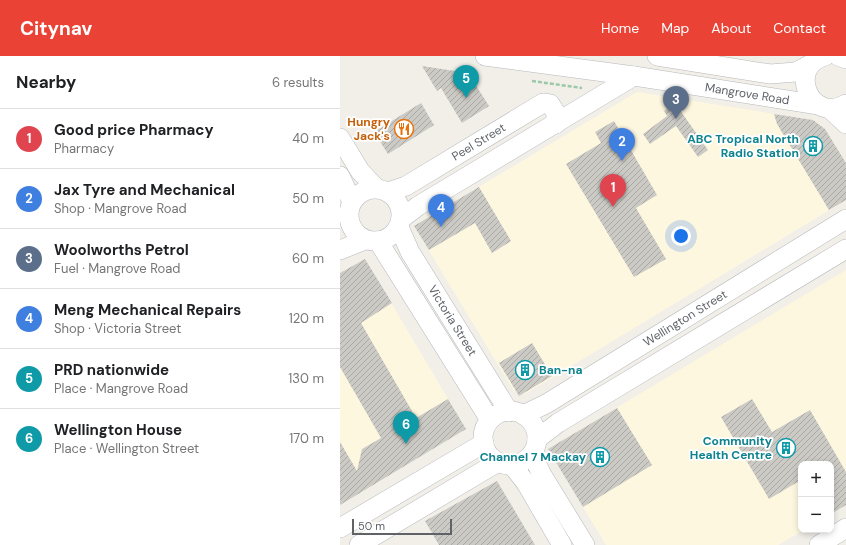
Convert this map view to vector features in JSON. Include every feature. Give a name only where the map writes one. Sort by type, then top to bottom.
[{"type":"street","name":"Mangrove Road","points":[[485,56],[634,76],[832,106]]},
{"type":"street","name":"Mangrove Road","points":[[657,56],[770,74],[796,72],[818,60]]},
{"type":"street","points":[[838,56],[846,59]]},
{"type":"street","points":[[818,60],[805,78],[805,87],[813,101],[832,106],[846,124]]},
{"type":"street","name":"Peel Street","points":[[400,223],[418,206],[634,76]]},
{"type":"street","name":"Peel Street","points":[[382,190],[406,186],[543,103],[550,104],[556,113],[556,124]]},
{"type":"street","points":[[340,138],[360,171],[382,190],[394,196],[399,203],[400,223],[390,237],[340,250]]},
{"type":"street","points":[[340,176],[347,213],[353,230],[372,241]]},
{"type":"street","points":[[347,213],[362,192],[382,190]]},
{"type":"street","name":"Wellington Street","points":[[516,413],[546,404],[846,219]]},
{"type":"street","name":"Victoria Street","points":[[400,223],[410,252],[516,413]]},
{"type":"street","name":"Victoria Street","points":[[372,241],[490,420]]},
{"type":"street","name":"Wellington Street","points":[[534,447],[565,419],[846,248]]},
{"type":"street","points":[[562,545],[526,483],[505,464],[491,457],[484,443],[486,427],[490,420],[495,416],[516,413],[533,425],[534,447],[542,475],[586,545]]},
{"type":"street","points":[[340,528],[484,443]]},
{"type":"street","points":[[359,545],[505,464],[526,460],[534,447]]},
{"type":"street","points":[[818,545],[846,528]]},
{"type":"path","points":[[532,81],[585,89],[593,92],[598,97]]},
{"type":"shaded area","points":[[637,92],[813,120],[825,129],[846,163],[846,200],[525,394],[514,391],[414,226]]},
{"type":"shaded area","points":[[365,259],[466,429],[340,505],[340,273]]},
{"type":"shaded area","points":[[846,270],[846,505],[834,512],[834,461],[798,461],[799,533],[778,545],[606,545],[548,449]]},
{"type":"building","points":[[422,66],[468,73],[489,106],[462,123],[441,88],[437,91]]},
{"type":"building","name":"Hungry Jack's","points":[[421,103],[434,125],[388,154],[374,132]]},
{"type":"building","points":[[675,103],[708,150],[698,157],[676,126],[650,144],[643,134],[667,116],[664,111]]},
{"type":"building","name":"ABC Tropical North Radio Station","points":[[774,114],[813,120],[825,129],[846,163],[846,200],[829,210],[777,124]]},
{"type":"building","points":[[614,121],[657,195],[636,208],[666,259],[634,277],[566,164],[601,143],[595,132]]},
{"type":"building","points":[[479,187],[511,241],[492,253],[475,223],[429,250],[414,226]]},
{"type":"building","points":[[365,259],[392,303],[361,323],[416,418],[448,399],[466,429],[340,505],[340,442],[357,471],[362,449],[381,438],[340,367],[340,273]]},
{"type":"building","name":"Ban-na","points":[[532,343],[552,376],[519,396],[499,363]]},
{"type":"building","name":"Community Health Centre","points":[[752,399],[772,432],[810,410],[846,472],[846,505],[834,512],[834,461],[798,461],[798,482],[769,499],[721,417]]},
{"type":"building","name":"Channel 7 Mackay","points":[[617,408],[652,465],[583,507],[548,449]]},
{"type":"building","points":[[497,481],[535,545],[439,545],[425,521]]},
{"type":"place","name":"PRD nationwide","points":[[466,98]]},
{"type":"place","name":"Woolworths Petrol","points":[[676,119]]},
{"type":"place","name":"Hungry Jack's","points":[[404,129]]},
{"type":"place","name":"ABC Tropical North Radio Station","points":[[813,146]]},
{"type":"place","name":"Jax Tyre and Mechanical","points":[[622,161]]},
{"type":"place","name":"Good price Pharmacy","points":[[613,207]]},
{"type":"place","name":"Meng Mechanical Repairs","points":[[441,227]]},
{"type":"place","name":"Ban-na","points":[[525,370]]},
{"type":"place","name":"Wellington House","points":[[406,444]]},
{"type":"place","name":"Community Health Centre","points":[[786,448]]},
{"type":"place","name":"Channel 7 Mackay","points":[[600,457]]}]
